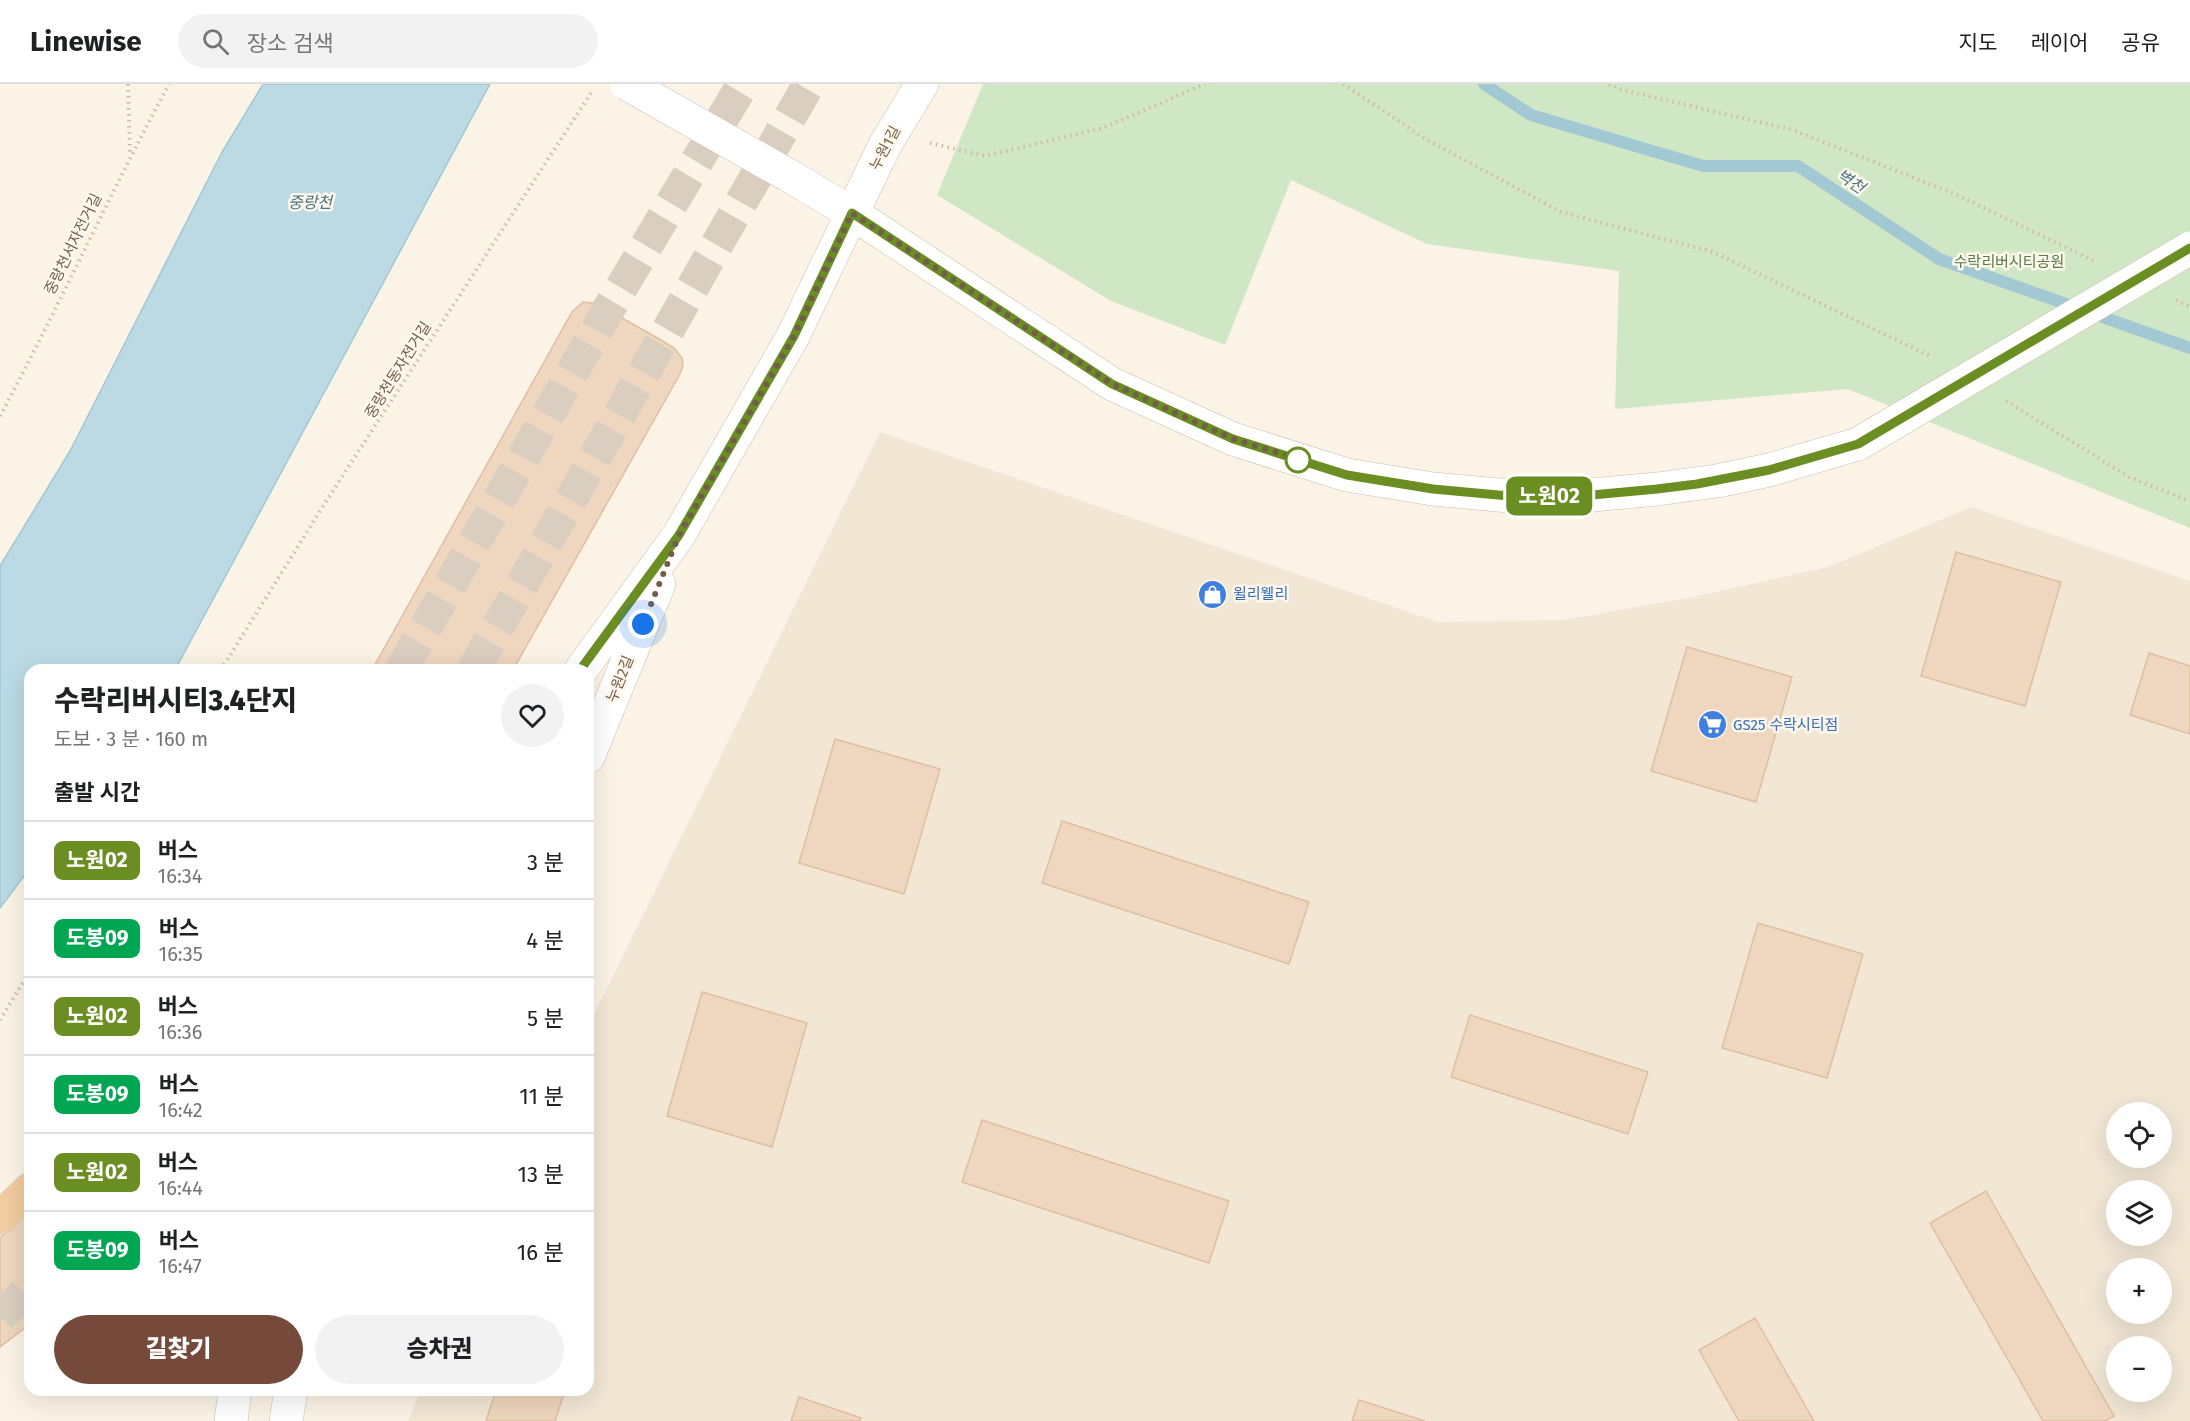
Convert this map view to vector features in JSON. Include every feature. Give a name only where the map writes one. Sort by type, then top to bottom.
[{"type":"highway","points":[[0,1218],[24,1195]]},
{"type":"street","points":[[627,84],[852,213],[1112,384],[1233,439],[1347,475],[1455,491],[1509,496],[1581,496],[1657,489],[1717,481],[1769,470],[1858,444],[2190,248]]},
{"type":"street","name":"누원1길","points":[[852,213],[885,146],[922,84]]},
{"type":"street","name":"누원2길","points":[[584,664],[679,535],[794,336],[852,213]]},
{"type":"street","name":"누원2길","points":[[594,742],[679,535]]},
{"type":"street","points":[[231,1421],[234,1396]]},
{"type":"path","points":[[128,84],[130,156]]},
{"type":"path","name":"중랑천서자전거길","points":[[0,416],[130,156],[169,84]]},
{"type":"path","name":"중랑천동자전거길","points":[[225,664],[325,503],[597,84]]},
{"type":"path","points":[[926,142],[985,156],[1103,128],[1205,84]]},
{"type":"path","points":[[1343,84],[1424,138],[1561,212],[1713,252],[1941,361]]},
{"type":"path","points":[[1609,84],[1623,90],[1793,130],[1955,194],[2105,266]]},
{"type":"path","points":[[2169,296],[2190,307]]},
{"type":"path","points":[[2001,398],[2130,477],[2190,501]]},
{"type":"path","points":[[0,1020],[24,981]]},
{"type":"shaded area","points":[[880,432],[1438,622],[1563,620],[1688,598],[1828,567],[1971,507],[2190,581],[2190,1421],[408,1421],[418,1396],[594,1396],[594,1015]]},
{"type":"green space","name":"수락리버시티공원","points":[[983,84],[2190,84],[2190,528],[1848,389],[1615,409],[1619,271],[1427,244],[1291,180],[1225,345],[1111,301],[937,195]]},
{"type":"water","name":"중랑천","points":[[263,84],[490,84],[178,664],[24,664],[24,876],[0,908],[0,566],[70,451],[222,152]]},
{"type":"building","points":[[583,302],[608,310],[674,348],[682,358],[683,366],[680,374],[516,664],[375,664],[572,312]]},
{"type":"building","points":[[1956,552],[2061,582],[2025,706],[1921,676]]},
{"type":"building","points":[[1687,647],[1792,677],[1756,802],[1651,771]]},
{"type":"building","points":[[2149,653],[2190,666],[2190,734],[2130,715]]},
{"type":"building","points":[[835,739],[940,769],[904,894],[799,863]]},
{"type":"building","points":[[1062,821],[1309,902],[1289,964],[1042,883]]},
{"type":"building","points":[[1758,923],[1863,954],[1827,1078],[1722,1048]]},
{"type":"building","points":[[702,992],[807,1023],[772,1147],[667,1116]]},
{"type":"building","points":[[1470,1015],[1648,1072],[1628,1134],[1451,1077]]},
{"type":"building","points":[[982,1120],[1229,1201],[1209,1263],[962,1182]]},
{"type":"building","points":[[1986,1191],[2114,1416],[2105,1421],[2043,1421],[1930,1223]]},
{"type":"building","points":[[24,1217],[24,1329],[0,1347],[0,1238]]},
{"type":"building","points":[[1755,1318],[1814,1421],[1739,1421],[1699,1350]]},
{"type":"building","points":[[494,1396],[563,1396],[555,1421],[486,1421]]},
{"type":"building","points":[[799,1397],[861,1418],[860,1421],[791,1421]]},
{"type":"building","points":[[1359,1400],[1425,1421],[1352,1421]]},
{"type":"waterway","name":"벽천","points":[[1484,84],[1531,115],[1703,166],[1798,166],[1939,259],[2190,348]]},
{"type":"tunnel","points":[[404,664],[608,310],[743,84]]},
{"type":"tunnel","points":[[476,664],[809,84]]},
{"type":"tunnel","points":[[0,1316],[24,1294]]},
{"type":"bus line","name":"노원02","points":[[584,664],[679,535],[794,336],[852,213],[1112,384],[1233,439],[1347,475],[1433,489],[1509,496],[1581,496],[1697,484],[1769,470],[1858,444],[2190,248]]},
{"type":"place","name":"윌리웰리","points":[[1212,594]]},
{"type":"place","name":"GS25 수락시티점","points":[[1712,725]]},
{"type":"route","points":[[643,624],[679,535],[794,336],[852,213],[1112,384],[1233,439],[1301,460],[1298,460]]}]
